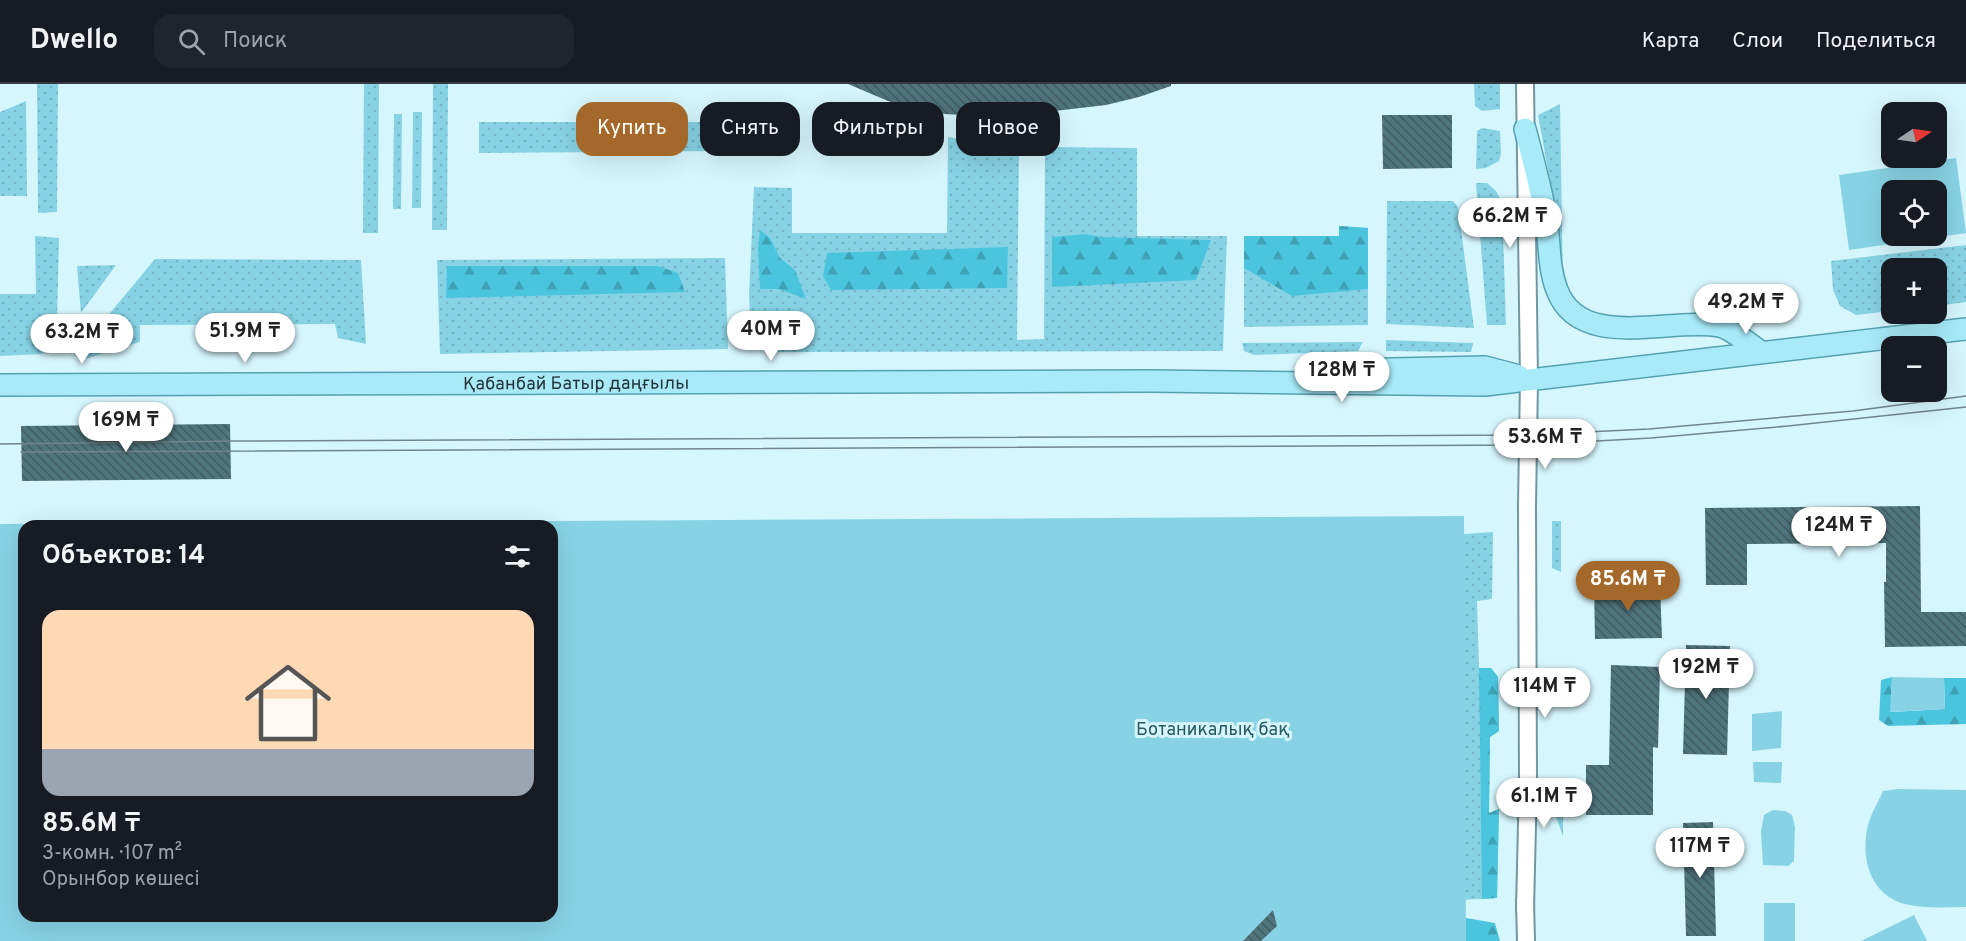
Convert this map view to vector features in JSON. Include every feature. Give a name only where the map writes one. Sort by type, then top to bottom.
[{"type":"main road","points":[[1525,129],[1547,220],[1550,259],[1556,288],[1561,301],[1570,311],[1584,320],[1613,328],[1697,323],[1723,326],[1761,352]]},
{"type":"main road","name":"Қабанбай Батыр даңғылы","points":[[0,385],[1152,381],[1485,385],[1966,329]]},
{"type":"street","points":[[1525,84],[1529,379],[1527,747],[1524,781],[1526,941]]},
{"type":"green space","points":[[37,84],[58,84],[57,212],[38,213]]},
{"type":"green space","points":[[364,84],[379,84],[378,233],[363,233]]},
{"type":"green space","points":[[433,84],[448,84],[447,230],[432,230]]},
{"type":"green space","points":[[1474,84],[1500,84],[1500,109],[1482,111],[1475,106]]},
{"type":"green space","points":[[26,101],[27,196],[0,196],[0,112]]},
{"type":"green space","points":[[1560,104],[1563,286],[1556,243],[1552,192],[1538,115]]},
{"type":"green space","points":[[413,112],[422,112],[421,208],[412,208]]},
{"type":"green space","points":[[394,114],[402,114],[401,209],[393,209]]},
{"type":"green space","points":[[479,122],[576,122],[576,152],[479,153]]},
{"type":"green space","points":[[688,122],[700,122],[700,151],[688,151]]},
{"type":"green space","points":[[1482,128],[1500,131],[1501,154],[1499,161],[1486,168],[1476,169],[1477,131]]},
{"type":"green space","points":[[948,137],[956,138],[956,156],[1019,156],[1017,340],[1044,339],[1045,156],[1060,156],[1060,147],[1137,148],[1137,236],[1227,236],[1223,351],[766,352],[751,341],[749,295],[754,187],[792,188],[792,233],[947,233]]},
{"type":"green space","points":[[1956,158],[1966,233],[1947,236],[1947,180],[1881,180],[1881,245],[1849,250],[1839,175],[1887,168],[1947,168],[1947,159]]},
{"type":"green space","points":[[1476,183],[1487,183],[1496,191],[1502,202],[1506,325],[1487,325]]},
{"type":"green space","points":[[1387,201],[1453,201],[1458,207],[1474,328],[1386,324]]},
{"type":"green space","points":[[1339,226],[1368,228],[1368,325],[1244,327],[1244,236],[1339,236]]},
{"type":"green space","points":[[1339,226],[1368,228],[1368,289],[1292,296],[1244,268],[1244,236],[1339,236]]},
{"type":"green space","points":[[760,230],[770,238],[780,258],[795,270],[806,299],[779,289],[760,289],[758,249]]},
{"type":"green space","points":[[1086,234],[1100,237],[1211,240],[1196,280],[1052,287],[1052,237]]},
{"type":"green space","points":[[35,236],[59,238],[57,323],[54,339],[42,354],[0,356],[0,294],[36,294]]},
{"type":"green space","points":[[1966,245],[1966,302],[1947,305],[1947,258],[1881,258],[1881,312],[1856,315],[1840,306],[1833,290],[1831,261]]},
{"type":"green space","points":[[1008,247],[1007,288],[831,290],[823,276],[827,253]]},
{"type":"green space","points":[[725,258],[728,349],[440,354],[437,260]]},
{"type":"green space","points":[[155,259],[361,260],[366,344],[338,338],[335,324],[140,325],[140,342],[85,359],[81,348]]},
{"type":"green space","points":[[116,265],[81,313],[77,266]]},
{"type":"green space","points":[[447,266],[658,266],[678,273],[685,292],[446,298]]},
{"type":"green space","points":[[1386,340],[1473,343],[1471,352],[1386,351]]},
{"type":"green space","points":[[1363,342],[1358,351],[1254,355],[1244,351],[1242,343]]},
{"type":"green space","name":"Ботаникалық бақ","points":[[1464,516],[1466,941],[0,941],[0,524],[18,524],[18,922],[558,922],[558,521]]},
{"type":"green space","points":[[1552,521],[1561,521],[1561,572],[1552,568]]},
{"type":"green space","points":[[1493,532],[1492,599],[1477,601],[1479,668],[1491,668],[1498,677],[1499,731],[1490,737],[1489,813],[1499,809],[1497,898],[1460,900],[1464,534]]},
{"type":"green space","points":[[1479,668],[1491,668],[1498,677],[1499,731],[1490,737],[1489,813],[1499,809],[1497,898],[1482,899]]},
{"type":"green space","points":[[1892,677],[1891,712],[1945,709],[1944,678],[1966,678],[1966,724],[1888,726],[1879,720],[1881,680]]},
{"type":"green space","points":[[1892,677],[1944,678],[1945,709],[1890,712]]},
{"type":"green space","points":[[1782,711],[1781,748],[1752,751],[1752,714]]},
{"type":"green space","points":[[1753,762],[1782,762],[1781,783],[1754,782]]},
{"type":"green space","points":[[1552,787],[1563,789],[1563,836],[1551,803]]},
{"type":"green space","points":[[1898,789],[1966,790],[1966,907],[1928,907],[1905,904],[1884,893],[1871,876],[1866,842],[1871,815],[1883,791]]},
{"type":"green space","points":[[1773,810],[1785,811],[1792,815],[1795,827],[1794,861],[1788,866],[1763,865],[1761,831],[1764,815]]},
{"type":"green space","points":[[1764,903],[1795,903],[1795,941],[1764,941]]},
{"type":"green space","points":[[1914,915],[1927,941],[1861,941]]},
{"type":"green space","points":[[1466,918],[1495,923],[1500,941],[1466,941]]},
{"type":"building","points":[[848,84],[1171,84],[1171,86],[1139,97],[1106,105],[1060,110],[1060,102],[956,102],[956,115],[944,114],[944,102],[888,101]]},
{"type":"building","points":[[1382,115],[1452,115],[1452,168],[1383,169]]},
{"type":"building","points":[[230,424],[231,479],[22,481],[21,426]]},
{"type":"building","points":[[1920,506],[1921,612],[1966,612],[1966,646],[1885,647],[1886,543],[1747,544],[1747,585],[1706,585],[1705,508]]},
{"type":"building","points":[[1594,586],[1660,586],[1662,638],[1595,639]]},
{"type":"building","points":[[1686,645],[1730,646],[1727,755],[1683,754]]},
{"type":"building","points":[[1611,665],[1660,667],[1658,748],[1653,747],[1653,815],[1586,815],[1586,765],[1609,765]]},
{"type":"building","points":[[1713,822],[1716,936],[1686,936],[1683,823]]},
{"type":"building","points":[[1273,910],[1277,926],[1261,941],[1243,941]]},
{"type":"tram line","points":[[0,444],[1523,435],[1649,429],[1853,411],[1966,396]]},
{"type":"tram line","points":[[21,452],[1525,445],[1651,438],[1966,407]]}]
